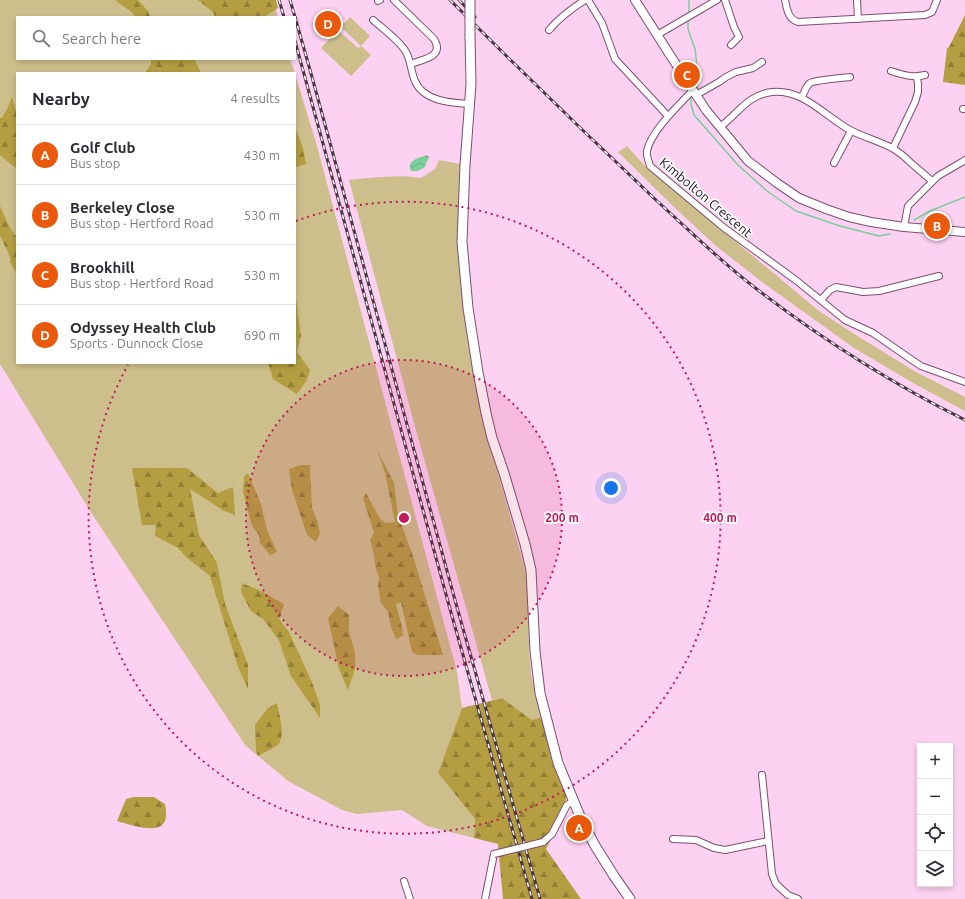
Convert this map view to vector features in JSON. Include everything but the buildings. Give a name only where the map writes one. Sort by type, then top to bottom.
[{"type":"main road","points":[[470,0],[471,84],[465,165],[462,242],[468,308],[478,372],[490,432],[504,473],[531,570],[535,651],[540,694],[558,763],[573,801],[594,844],[630,899]]},
{"type":"street","points":[[394,0],[434,39],[438,45],[438,49],[434,55],[410,64]]},
{"type":"street","points":[[549,30],[557,20],[568,11],[587,0],[602,23],[615,59],[668,116]]},
{"type":"street","points":[[635,0],[694,93],[720,127],[748,160],[777,183],[799,198],[826,210],[849,217],[904,227],[965,232]]},
{"type":"street","points":[[657,35],[717,0]]},
{"type":"street","points":[[725,0],[739,37],[731,44]]},
{"type":"street","points":[[785,0],[790,17],[795,21],[802,22],[925,15],[932,12],[937,0]]},
{"type":"street","points":[[857,0],[858,19]]},
{"type":"street","points":[[373,20],[406,52],[415,82],[421,91],[429,96],[439,99],[455,103],[469,104]]},
{"type":"street","name":"Kimbolton Crescent","points":[[762,62],[753,68],[736,72],[719,82],[694,93],[668,116],[658,130],[647,152],[650,166],[723,227],[797,281],[845,320],[873,333],[912,360],[929,369],[965,382]]},
{"type":"street","points":[[891,71],[905,76],[917,77],[925,75]]},
{"type":"street","points":[[802,97],[810,83],[817,81],[843,81],[850,77]]},
{"type":"street","points":[[893,148],[915,102],[918,92],[917,77]]},
{"type":"street","points":[[720,127],[742,106],[753,99],[771,92],[793,94],[802,97],[851,131],[893,148],[905,156],[932,181]]},
{"type":"street","points":[[834,163],[840,158],[851,131]]},
{"type":"street","points":[[904,227],[908,206],[938,176],[965,160]]},
{"type":"street","points":[[821,300],[830,290],[836,288],[863,292],[879,291],[939,276]]},
{"type":"street","points":[[762,775],[772,874],[776,884],[788,895],[798,899]]},
{"type":"street","points":[[485,899],[494,854],[543,842],[552,834],[567,805],[573,801]]},
{"type":"street","points":[[673,839],[696,840],[714,848],[725,850],[768,841]]},
{"type":"street","points":[[404,881],[410,899]]},
{"type":"shaded area","points":[[0,0],[273,0],[278,16],[16,16],[16,60],[290,60],[295,72],[16,72],[16,364],[296,364],[296,77],[317,146],[457,672],[462,708],[438,773],[475,819],[474,838],[427,826],[402,810],[357,814],[342,810],[288,781],[245,745],[92,514],[0,364]]},
{"type":"shaded area","points":[[350,17],[370,36],[361,46],[341,27]]},
{"type":"shaded area","points":[[338,30],[358,48],[361,46],[371,55],[351,76],[321,48]]},
{"type":"shaded area","points":[[627,146],[646,167],[819,311],[916,372],[965,397],[965,411],[913,383],[854,348],[766,285],[716,246],[618,152]]},
{"type":"shaded area","points":[[439,160],[460,164],[458,241],[487,439],[493,455],[526,573],[531,675],[542,717],[532,720],[502,698],[492,700],[414,423],[349,180],[394,176],[421,178],[435,169]]},
{"type":"green space","points":[[116,0],[138,0],[148,11],[150,16],[135,16]]},
{"type":"green space","points":[[198,0],[276,0],[278,8],[266,16],[215,16],[213,12]]},
{"type":"green space","points":[[965,15],[965,85],[943,82],[947,48],[949,47]]},
{"type":"green space","points":[[151,60],[195,60],[201,72],[146,72],[151,64]]},
{"type":"green space","points":[[12,97],[16,110],[16,168],[0,155],[0,118],[2,118]]},
{"type":"green space","points":[[296,130],[303,148],[306,164],[296,167]]},
{"type":"green space","points":[[0,206],[9,226],[16,236],[16,273],[10,262],[10,257],[0,235]]},
{"type":"green space","points":[[296,298],[301,336],[297,352],[310,370],[307,380],[297,394],[273,379],[268,364],[296,364]]},
{"type":"green space","points":[[377,450],[394,483],[398,515],[413,556],[443,655],[418,655],[412,652],[401,602],[396,604],[403,636],[396,639],[391,627],[388,612],[381,603],[378,587],[379,578],[370,540],[374,533],[363,498],[366,493],[380,519],[386,523],[395,522],[385,473]]},
{"type":"green space","points":[[301,465],[310,465],[312,508],[318,522],[320,534],[316,542],[307,535],[292,490],[289,469]]},
{"type":"green space","points":[[132,468],[187,468],[218,493],[233,487],[235,515],[224,511],[190,489],[199,535],[217,563],[225,604],[248,665],[248,689],[238,667],[210,576],[186,557],[178,548],[155,536],[156,525],[142,525]]},
{"type":"green space","points":[[248,473],[261,504],[267,530],[277,552],[270,555],[260,543],[259,535],[252,526],[243,492],[244,476]]},
{"type":"green space","points":[[242,583],[261,591],[284,604],[279,619],[289,632],[312,682],[320,705],[320,718],[291,676],[279,640],[263,619],[251,611],[241,592]]},
{"type":"green space","points":[[338,606],[349,615],[349,632],[355,652],[355,669],[348,690],[339,669],[328,618]]},
{"type":"green space","points":[[502,698],[532,720],[542,717],[550,749],[567,796],[557,828],[546,849],[581,899],[503,899],[498,844],[474,838],[475,819],[438,773],[462,708]]},
{"type":"green space","points":[[277,703],[282,736],[278,745],[258,756],[256,751],[255,725],[268,708]]},
{"type":"green space","points":[[134,797],[154,797],[165,804],[166,818],[164,823],[158,827],[147,828],[117,821],[126,799]]},
{"type":"water","points":[[427,155],[429,157],[424,168],[417,171],[411,171],[410,164],[414,160]]},
{"type":"waterway","points":[[689,0],[689,14]]},
{"type":"waterway","points":[[688,20],[688,29],[695,49],[699,82],[697,88]]},
{"type":"waterway","points":[[691,99],[694,115],[738,165],[767,191],[796,211],[840,226],[879,236],[890,234]]},
{"type":"waterway","points":[[914,220],[930,211],[965,197]]},
{"type":"railway","points":[[279,0],[284,16]]},
{"type":"railway","points":[[290,0],[295,16]]},
{"type":"railway","points":[[450,0],[631,176],[706,247],[745,280],[807,326],[858,360],[965,420]]},
{"type":"railway","points":[[459,0],[475,17]]},
{"type":"railway","points":[[296,21],[458,611],[540,899]]},
{"type":"railway","points":[[296,45],[450,609],[532,899]]},
{"type":"place","name":"Odyssey Health Club","points":[[328,24]]},
{"type":"place","name":"Brookhill","points":[[687,75]]},
{"type":"place","name":"Berkeley Close","points":[[937,226]]},
{"type":"place","name":"Golf Club","points":[[579,828]]}]
